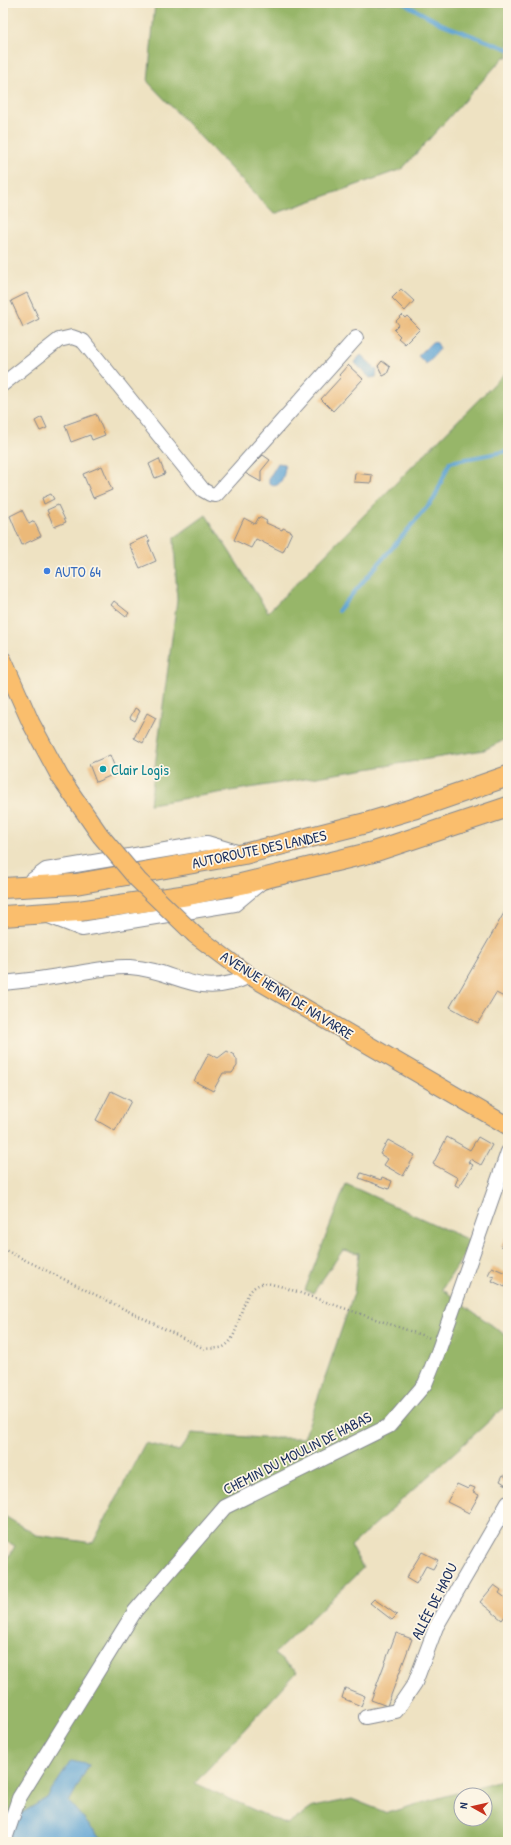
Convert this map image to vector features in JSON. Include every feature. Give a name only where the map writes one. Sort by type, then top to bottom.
[{"type":"highway","name":"AUTOROUTE DES LANDES","points":[[3,888],[76,884],[244,854],[322,835],[392,815],[508,776]]},
{"type":"highway","name":"AUTOROUTE DES LANDES","points":[[3,916],[79,911],[188,895],[267,878],[373,852],[508,807]]},
{"type":"main road","name":"AVENUE HENRI DE NAVARRE","points":[[4,666],[31,723],[60,777],[100,835],[138,880],[195,935],[250,976],[508,1126]]},
{"type":"street","points":[[3,384],[59,340],[72,337],[83,341],[204,490],[210,494],[216,495],[356,338]]},
{"type":"street","points":[[3,983],[38,980],[113,968],[130,967],[152,971],[197,985],[210,987],[237,982],[250,976]]},
{"type":"street","name":"CHEMIN DU MOULIN DE HABAS","points":[[4,1842],[19,1798],[135,1611],[225,1507],[389,1426],[425,1384],[442,1342],[508,1152]]},
{"type":"street","name":"ALLÉE DE HAOU","points":[[366,1717],[396,1711],[415,1683],[436,1627],[508,1502]]},
{"type":"path","points":[[3,1249],[204,1349],[224,1346],[232,1339],[250,1293],[260,1284],[280,1286],[442,1342]]},
{"type":"green space","points":[[155,3],[508,3],[508,57],[504,57],[402,169],[274,214],[148,82]]},
{"type":"green space","points":[[508,370],[508,738],[484,750],[150,804],[177,600],[174,538],[206,515],[268,612]]},
{"type":"green space","points":[[346,1184],[473,1242],[442,1289],[508,1337],[508,1404],[351,1546],[363,1568],[274,1654],[297,1672],[195,1783],[287,1825],[313,1807],[352,1799],[387,1813],[453,1794],[453,1827],[493,1827],[493,1787],[477,1787],[508,1778],[508,1842],[103,1842],[69,1802],[89,1765],[71,1762],[47,1798],[12,1819],[3,1842],[3,1567],[15,1546],[3,1539],[3,1515],[36,1535],[93,1543],[145,1443],[179,1451],[192,1433],[261,1438],[304,1438],[354,1293],[359,1253],[343,1250],[313,1293],[305,1290]]},
{"type":"water","points":[[432,342],[437,343],[440,349],[426,364],[418,356]]},
{"type":"water","points":[[361,355],[377,370],[376,377],[370,378],[354,362]]},
{"type":"water","points":[[278,463],[284,464],[285,468],[279,483],[273,485],[269,483],[269,478]]},
{"type":"water","points":[[71,1761],[89,1765],[69,1802],[103,1842],[4,1842],[12,1819],[47,1798]]},
{"type":"building","points":[[401,289],[414,301],[405,311],[392,298]]},
{"type":"building","points":[[27,293],[39,319],[23,327],[11,301]]},
{"type":"building","points":[[402,315],[405,318],[407,316],[420,329],[405,344],[398,338],[400,336],[394,330],[399,325],[396,321]]},
{"type":"building","points":[[382,361],[390,367],[387,374],[383,376],[378,366]]},
{"type":"building","points":[[348,365],[363,379],[333,411],[321,399],[341,377],[339,375]]},
{"type":"building","points":[[96,414],[105,435],[92,440],[90,435],[71,442],[65,425]]},
{"type":"building","points":[[42,417],[47,428],[40,431],[35,421]]},
{"type":"building","points":[[263,455],[270,460],[261,471],[261,482],[245,473]]},
{"type":"building","points":[[159,459],[165,474],[155,478],[149,464]]},
{"type":"building","points":[[102,466],[112,490],[93,498],[83,474]]},
{"type":"building","points":[[355,473],[372,475],[371,483],[354,482]]},
{"type":"building","points":[[51,494],[54,499],[44,504],[42,498]]},
{"type":"building","points":[[58,505],[66,522],[54,527],[47,510]]},
{"type":"building","points":[[22,510],[29,524],[34,521],[41,536],[22,545],[10,516]]},
{"type":"building","points":[[259,517],[267,521],[266,523],[282,530],[283,528],[292,532],[283,552],[256,539],[251,548],[234,540],[244,518],[255,524]]},
{"type":"building","points":[[147,536],[156,561],[140,568],[129,544]]},
{"type":"building","points":[[114,601],[129,613],[126,617],[111,605]]},
{"type":"building","points":[[135,708],[140,711],[135,721],[130,718]]},
{"type":"building","points":[[147,713],[156,718],[143,743],[134,738]]},
{"type":"building","name":"Clair Logis","points":[[110,755],[117,773],[96,782],[89,764]]},
{"type":"building","points":[[508,906],[508,999],[496,993],[478,1023],[450,1007]]},
{"type":"building","points":[[227,1051],[234,1055],[237,1060],[237,1066],[232,1073],[223,1073],[213,1091],[194,1081],[209,1053],[218,1058]]},
{"type":"building","points":[[111,1091],[131,1101],[115,1131],[96,1120]]},
{"type":"building","points":[[447,1137],[470,1150],[478,1137],[492,1145],[481,1165],[470,1159],[468,1162],[473,1165],[459,1187],[455,1185],[458,1178],[433,1164]]},
{"type":"building","points":[[388,1140],[415,1155],[403,1176],[384,1165],[388,1159],[380,1154]]},
{"type":"building","points":[[361,1173],[381,1180],[382,1177],[392,1181],[389,1189],[359,1178]]},
{"type":"building","points":[[506,1237],[508,1238],[508,1253],[506,1252],[507,1248],[501,1246]]},
{"type":"building","points":[[492,1267],[508,1274],[508,1280],[505,1287],[492,1281],[494,1277],[488,1275]]},
{"type":"building","points":[[503,1475],[508,1478],[508,1486],[500,1481]]},
{"type":"building","points":[[457,1484],[468,1489],[470,1486],[475,1488],[473,1492],[479,1495],[469,1513],[447,1502]]},
{"type":"building","points":[[422,1552],[438,1560],[433,1569],[426,1566],[416,1584],[406,1578]]},
{"type":"building","points":[[494,1585],[501,1590],[499,1593],[508,1600],[508,1612],[502,1620],[480,1602]]},
{"type":"building","points":[[374,1599],[397,1615],[392,1620],[370,1603]]},
{"type":"building","points":[[396,1633],[412,1639],[387,1706],[371,1700]]},
{"type":"building","points":[[345,1688],[365,1696],[361,1706],[342,1698]]},
{"type":"waterway","points":[[403,3],[442,24],[508,49]]},
{"type":"waterway","points":[[338,611],[434,499],[450,462],[508,451]]},
{"type":"place","name":"AUTO 64","points":[[47,571]]},
{"type":"place","name":"Clair Logis","points":[[103,769]]}]
